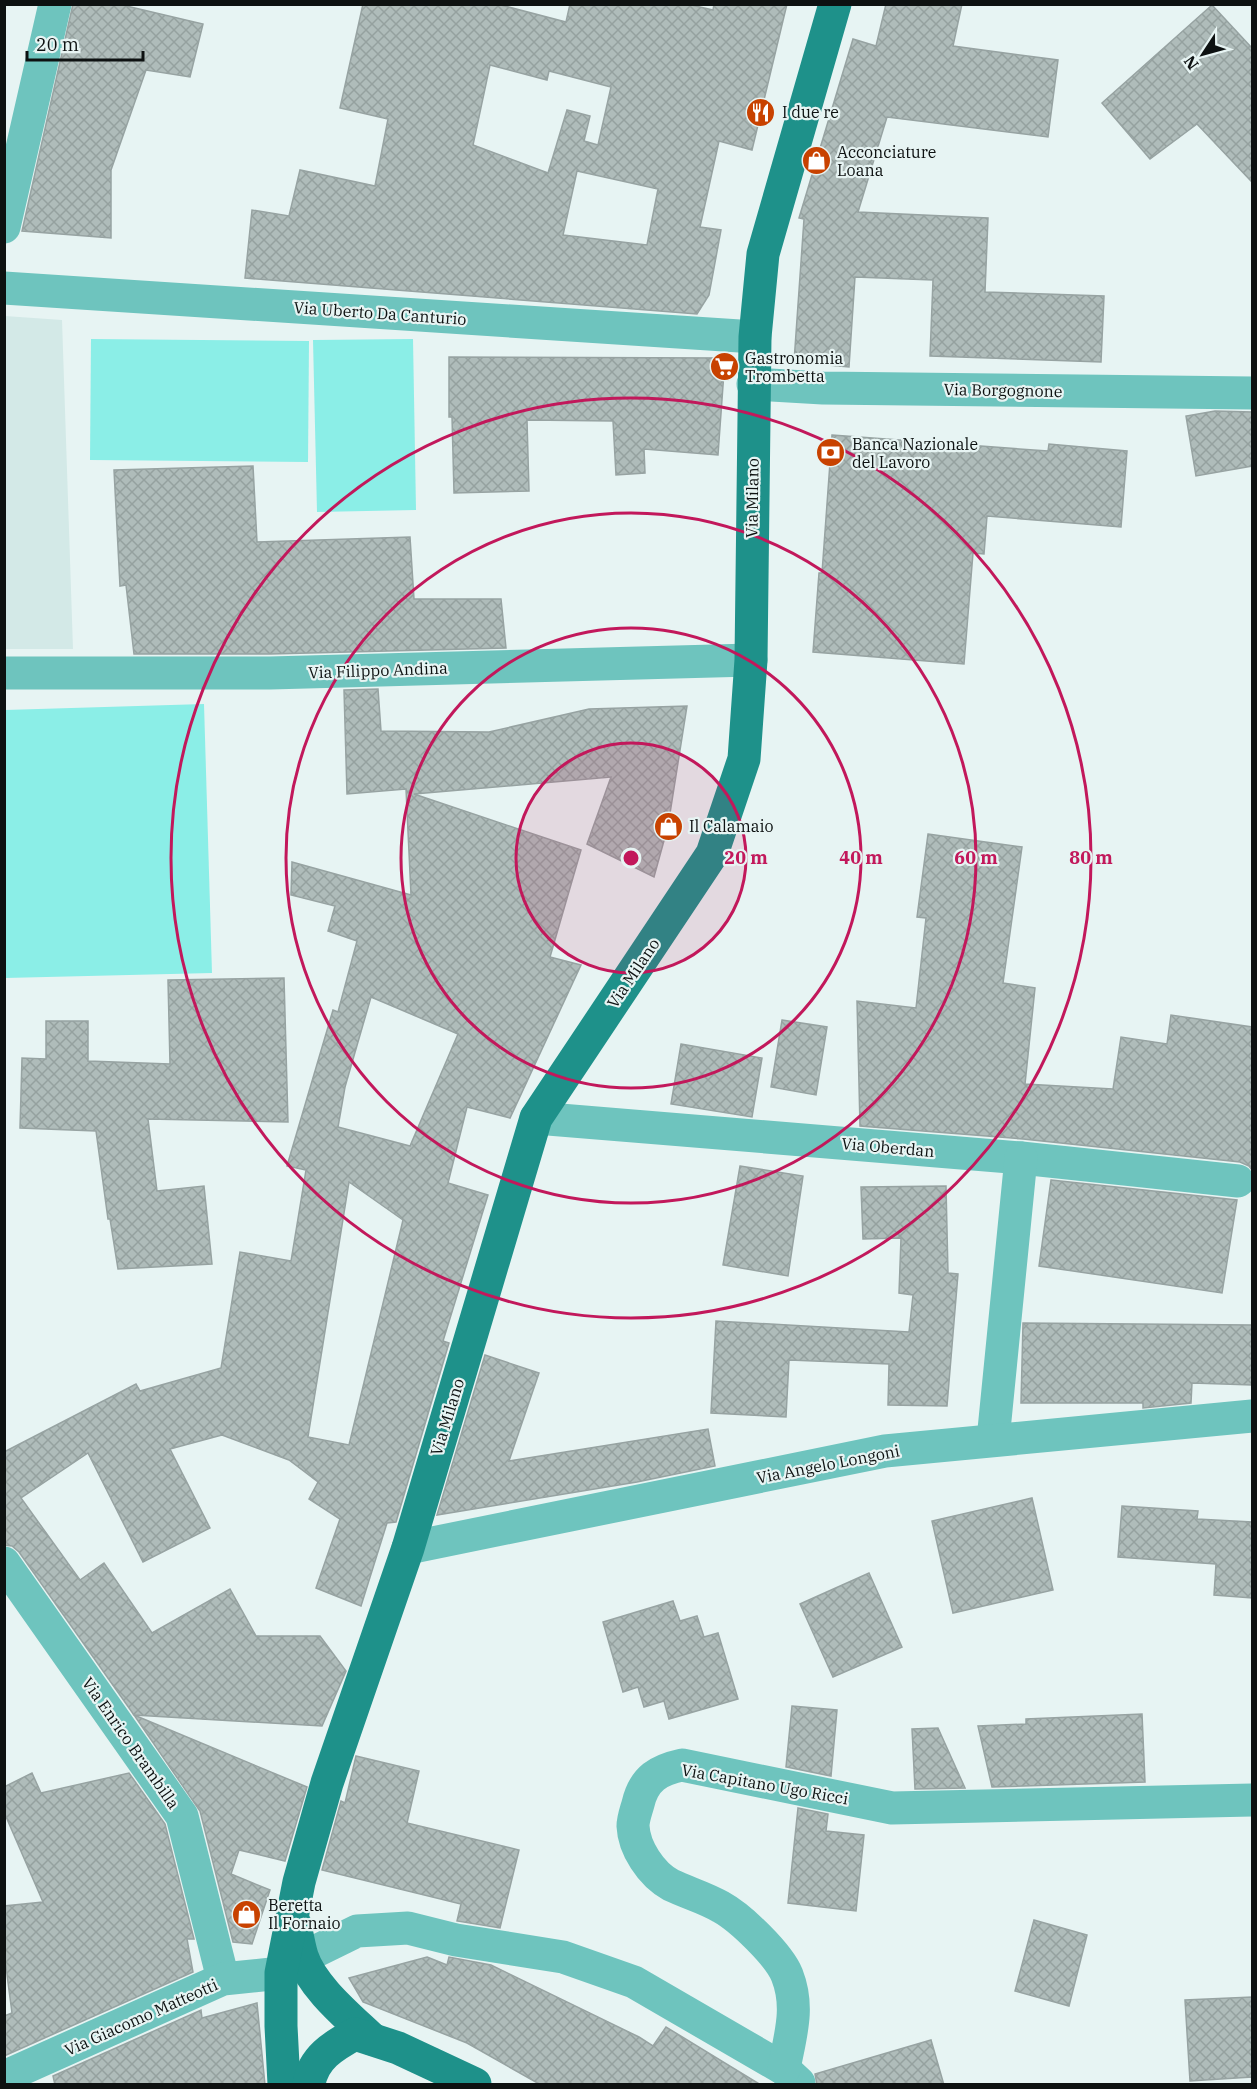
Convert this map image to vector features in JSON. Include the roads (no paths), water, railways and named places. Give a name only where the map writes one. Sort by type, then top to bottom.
[{"type":"main road","name":"Via Milano","points":[[292,1965],[293,1915],[299,1882],[327,1783],[408,1548],[536,1118],[712,854],[744,759],[751,660],[753,384],[763,255],[835,4]]},
{"type":"main road","points":[[284,2085],[280,2026],[292,1965],[314,1979],[338,2006],[372,2038]]},
{"type":"main road","points":[[309,2085],[311,2073],[329,2049],[355,2034],[398,2048],[475,2085]]},
{"type":"street","points":[[4,227],[55,4]]},
{"type":"street","name":"Via Uberto Da Canturio","points":[[4,288],[755,337]]},
{"type":"street","name":"Via Borgognone","points":[[753,384],[823,388],[1252,393]]},
{"type":"street","name":"Via Filippo Andina","points":[[4,673],[270,673],[751,660]]},
{"type":"street","name":"Via Oberdan","points":[[536,1118],[1021,1158],[1238,1181]]},
{"type":"street","points":[[993,1440],[1021,1158]]},
{"type":"street","name":"Via Angelo Longoni","points":[[408,1548],[885,1451],[1252,1416]]},
{"type":"street","name":"Via Enrico Brambilla","points":[[4,1563],[182,1816],[224,1979]]},
{"type":"street","name":"Via Capitano Ugo Ricci","points":[[292,1965],[357,1931],[408,1928],[456,1940],[563,1957],[634,1982],[792,2077],[795,2007],[787,1974],[758,1935],[722,1907],[669,1884],[650,1866],[635,1842],[633,1823],[640,1797],[650,1780],[664,1769],[682,1765],[891,1808],[1252,1800]]},
{"type":"street","name":"Via Giacomo Matteotti","points":[[4,2077],[39,2074],[224,1979],[292,1965]]},
{"type":"place","name":"I due re","points":[[761,112]]},
{"type":"place","name":"Acconciature Loana","points":[[816,161]]},
{"type":"place","name":"Gastronomia Trombetta","points":[[724,367]]},
{"type":"place","name":"Banca Nazionale del Lavoro","points":[[831,453]]},
{"type":"place","name":"Il Calamaio","points":[[668,826]]},
{"type":"place","name":"Beretta Il Fornaio","points":[[247,1914]]}]
